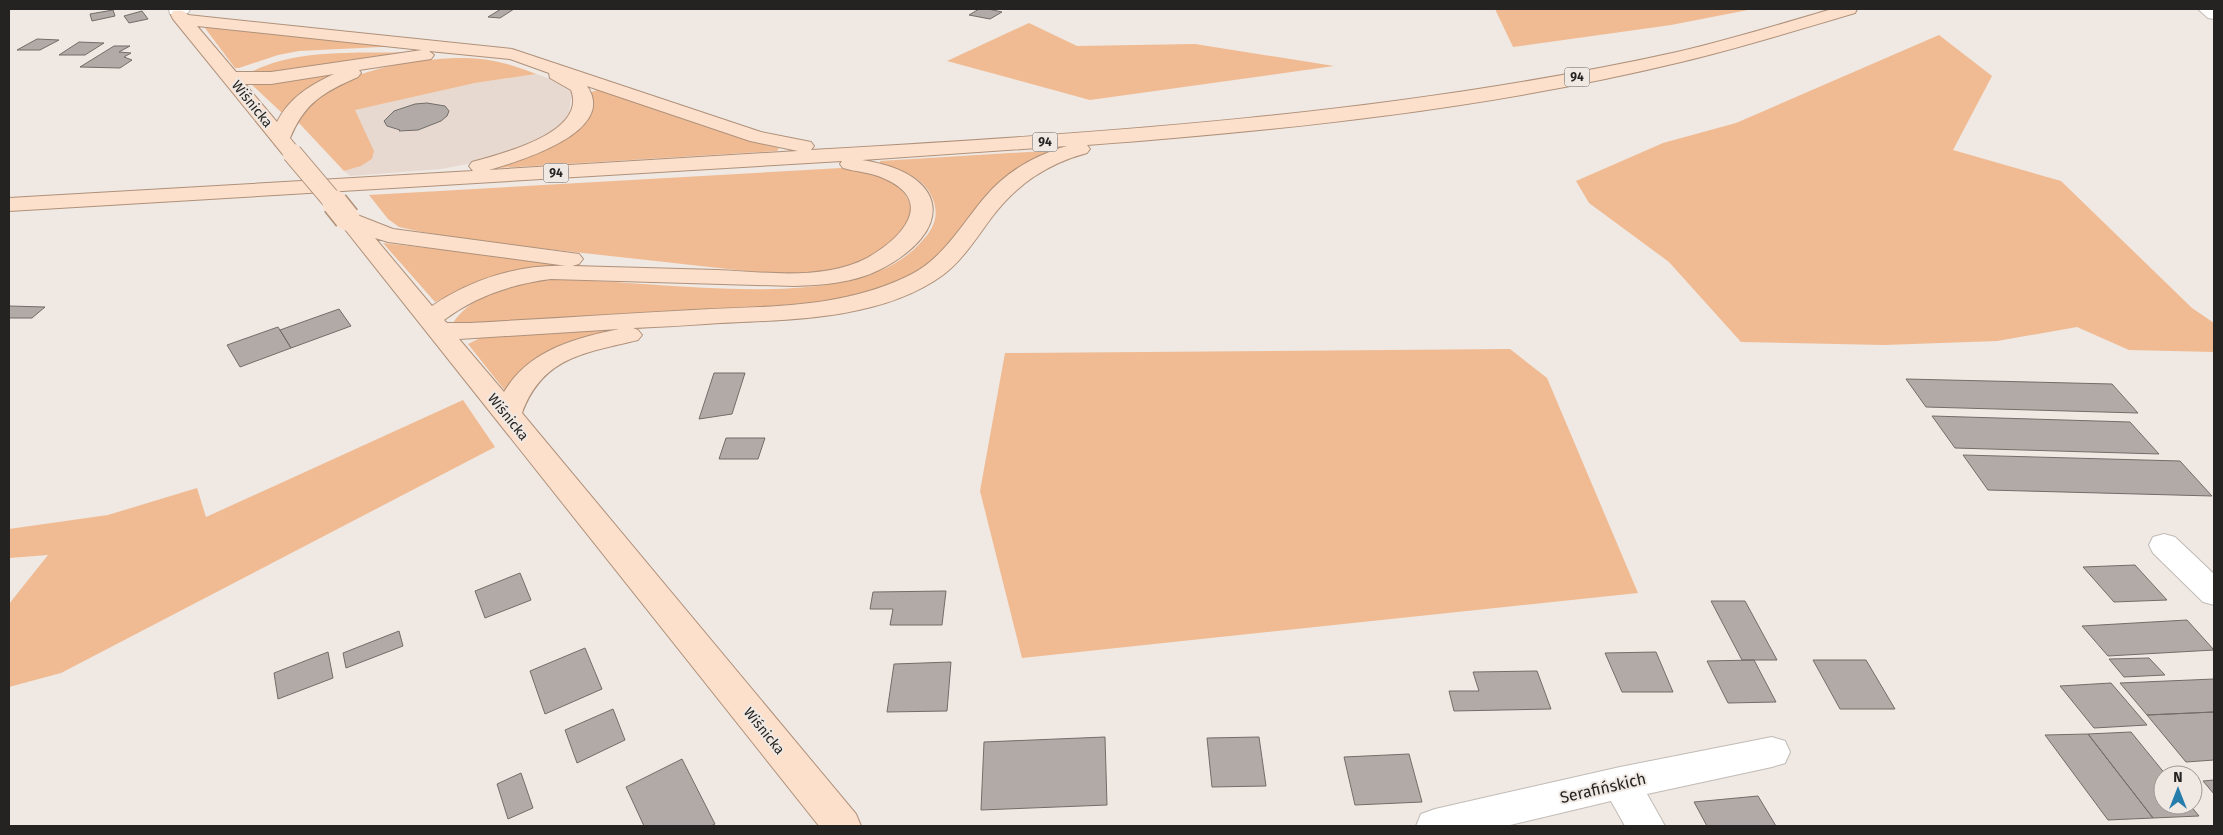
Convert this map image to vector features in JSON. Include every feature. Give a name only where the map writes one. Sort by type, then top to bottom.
[{"type":"main road","name":"94","points":[[9,205],[373,184],[1174,132],[1399,107],[1564,80],[1680,57],[1850,9]]},
{"type":"main road","points":[[179,12],[199,23],[512,54],[576,74],[734,130],[781,143],[812,147],[915,150]]},
{"type":"main road","name":"Wiśnicka","points":[[179,12],[230,78],[842,826]]},
{"type":"main road","points":[[328,52],[458,48]]},
{"type":"main road","points":[[230,78],[271,78],[453,53],[484,54],[504,57],[571,80],[582,92],[584,104],[580,115],[571,126],[554,140],[526,152],[464,169],[373,184]]},
{"type":"main road","points":[[286,146],[290,116],[308,97],[341,78],[392,60]]},
{"type":"main road","points":[[230,78],[267,61]]},
{"type":"main road","points":[[739,161],[823,161],[880,169],[911,184],[923,203],[925,211],[922,222],[902,245],[870,266],[849,273],[795,280],[550,272],[525,274],[478,290],[443,309],[434,325],[470,331],[756,314],[837,306],[866,300],[896,290],[922,278],[942,265],[955,252],[1002,190],[1033,167],[1076,150],[1174,132]]},
{"type":"main road","points":[[346,218],[388,235],[708,277]]},
{"type":"main road","points":[[507,416],[515,396],[527,378],[544,365],[564,354],[589,344],[625,336],[756,314]]},
{"type":"street","points":[[2206,9],[2214,14]]},
{"type":"street","points":[[2164,545],[2214,593]]},
{"type":"street","name":"Serafińskich","points":[[1435,826],[1620,783],[1772,752]]},
{"type":"street","points":[[1620,783],[1646,826]]},
{"type":"shaded area","points":[[1495,9],[1753,9],[1671,25],[1513,47]]},
{"type":"shaded area","points":[[1029,23],[1077,46],[1195,44],[1334,66],[1090,100],[947,61]]},
{"type":"shaded area","points":[[205,28],[401,46],[299,51],[278,55],[235,68]]},
{"type":"shaded area","points":[[1939,35],[1992,76],[1953,150],[2061,181],[2192,308],[2214,323],[2214,352],[2129,350],[2077,327],[1997,341],[1884,345],[1741,342],[1669,262],[1589,203],[1576,181],[1663,143],[1736,123]]},
{"type":"shaded area","points":[[420,52],[244,76],[263,66],[306,56]]},
{"type":"shaded area","points":[[456,58],[497,61],[536,74],[475,83],[355,110],[374,151],[372,159],[361,166],[344,171],[299,123],[310,106],[326,92],[345,81],[367,72],[391,66]]},
{"type":"shaded area","points":[[365,66],[286,112],[281,112],[252,85]]},
{"type":"shaded area","points":[[536,74],[565,84],[572,93],[568,118],[557,130],[538,142],[472,163],[441,169],[350,176],[344,171],[361,166],[372,159],[354,110],[475,83]]},
{"type":"shaded area","points":[[598,90],[748,141],[779,148],[777,151],[498,168],[497,166],[552,146],[578,130],[587,119],[592,108],[591,92]]},
{"type":"shaded area","points":[[1059,150],[940,256],[893,284],[862,294],[819,302],[771,306],[482,324],[453,323],[468,307],[489,294],[512,285],[534,281],[577,280],[740,289],[795,288],[846,281],[889,266],[922,241],[935,221],[936,210],[932,197],[923,184],[903,171],[880,164],[880,161]]},
{"type":"shaded area","points":[[841,168],[877,176],[897,186],[905,194],[913,217],[897,243],[847,269],[791,276],[502,244],[422,232],[399,227],[388,219],[369,195]]},
{"type":"shaded area","points":[[383,243],[635,271],[533,268],[491,277],[435,302]]},
{"type":"shaded area","points":[[672,324],[614,332],[506,392],[468,344],[482,337]]},
{"type":"shaded area","points":[[1510,349],[1547,378],[1638,593],[1022,658],[980,491],[1005,353]]},
{"type":"shaded area","points":[[463,400],[495,447],[61,673],[9,687],[9,604],[48,555],[9,558],[9,529],[108,515],[197,488],[206,517]]},
{"type":"building","points":[[501,9],[514,9],[500,18],[488,17]]},
{"type":"building","points":[[979,9],[1002,12],[990,19],[969,15]]},
{"type":"building","points":[[113,10],[115,16],[92,21],[90,14]]},
{"type":"building","points":[[142,11],[148,19],[129,23],[124,16]]},
{"type":"building","points":[[37,39],[59,40],[40,50],[17,50]]},
{"type":"building","points":[[79,42],[104,43],[85,55],[59,55]]},
{"type":"building","points":[[114,46],[130,46],[119,52],[131,53],[124,57],[132,60],[120,68],[80,67]]},
{"type":"building","points":[[427,103],[445,106],[449,111],[447,116],[441,121],[418,130],[399,131],[387,126],[384,121],[394,111],[415,104]]},
{"type":"building","points":[[9,306],[45,307],[32,318],[9,318]]},
{"type":"building","points":[[339,309],[351,326],[291,348],[280,330]]},
{"type":"building","points":[[278,327],[291,348],[240,367],[227,345]]},
{"type":"building","points":[[714,373],[745,373],[732,414],[699,419]]},
{"type":"building","points":[[1906,379],[2112,384],[2138,413],[1926,407]]},
{"type":"building","points":[[1932,416],[2130,422],[2159,454],[1955,448]]},
{"type":"building","points":[[726,438],[765,438],[758,459],[719,459]]},
{"type":"building","points":[[1963,455],[2180,461],[2212,496],[1988,490]]},
{"type":"building","points":[[2135,565],[2167,600],[2114,602],[2083,567]]},
{"type":"building","points":[[520,573],[531,600],[485,618],[475,591]]},
{"type":"building","points":[[946,591],[942,625],[890,625],[893,609],[870,609],[873,592]]},
{"type":"building","points":[[1711,601],[1745,601],[1777,660],[1742,660]]},
{"type":"building","points":[[2187,620],[2214,650],[2108,656],[2082,626]]},
{"type":"building","points":[[399,631],[403,646],[346,668],[343,653]]},
{"type":"building","points":[[585,648],[602,689],[545,714],[530,671]]},
{"type":"building","points":[[328,652],[333,678],[278,699],[274,673]]},
{"type":"building","points":[[1656,652],[1673,692],[1622,692],[1605,653]]},
{"type":"building","points":[[2149,658],[2165,675],[2124,677],[2109,659]]},
{"type":"building","points":[[1754,660],[1776,702],[1728,703],[1707,661]]},
{"type":"building","points":[[1813,660],[1866,660],[1895,709],[1840,709]]},
{"type":"building","points":[[951,662],[947,711],[887,712],[894,664]]},
{"type":"building","points":[[1537,671],[1551,709],[1454,711],[1449,691],[1479,691],[1473,672]]},
{"type":"building","points":[[2214,679],[2214,712],[2147,715],[2120,683]]},
{"type":"building","points":[[2111,683],[2147,725],[2094,728],[2060,686]]},
{"type":"building","points":[[613,709],[625,740],[577,763],[565,730]]},
{"type":"building","points":[[2214,712],[2214,760],[2186,762],[2147,715]]},
{"type":"building","points":[[2131,732],[2158,765],[2153,765],[2153,815],[2199,816],[2153,818],[2088,734]]},
{"type":"building","points":[[2088,734],[2153,818],[2108,820],[2045,735]]},
{"type":"building","points":[[1105,737],[1107,805],[981,810],[984,742]]},
{"type":"building","points":[[1259,737],[1266,786],[1212,787],[1207,738]]},
{"type":"building","points":[[1409,754],[1422,802],[1355,805],[1344,757]]},
{"type":"building","points":[[682,759],[715,824],[711,826],[644,826],[626,787]]},
{"type":"building","points":[[521,773],[533,808],[508,819],[497,784]]},
{"type":"building","points":[[2214,780],[2214,794],[2203,781]]},
{"type":"building","points":[[1758,796],[1776,826],[1707,826],[1694,802]]}]
